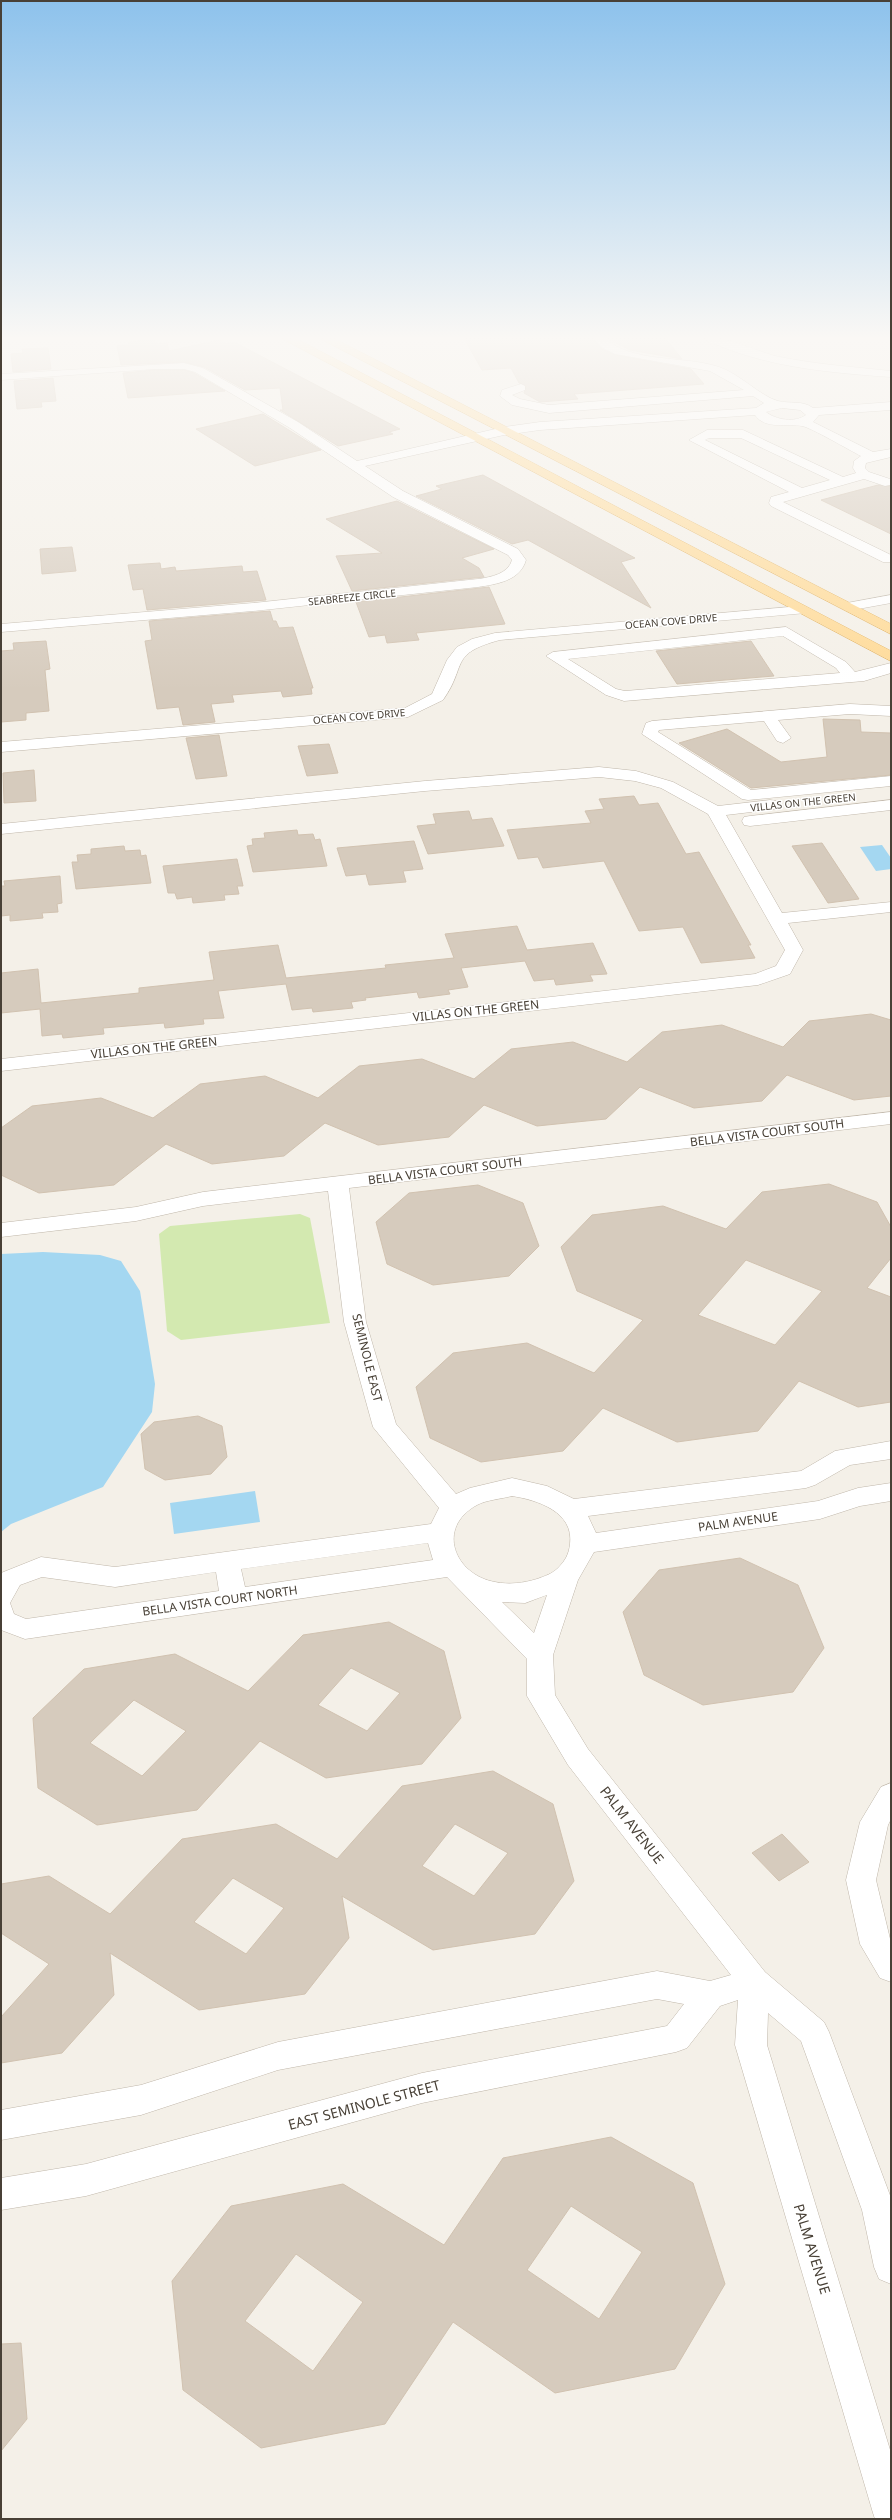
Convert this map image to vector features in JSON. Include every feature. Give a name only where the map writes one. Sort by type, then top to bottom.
[{"type":"main road","points":[[508,456],[891,657]]},
{"type":"main road","points":[[551,456],[891,630]]},
{"type":"main road","points":[[604,505],[671,531],[799,596],[847,607]]},
{"type":"street","name":"SEABREEZE CIRCLE","points":[[1,628],[253,607],[478,583],[509,574],[517,567],[518,557],[513,552],[398,494],[341,456]]},
{"type":"street","points":[[355,465],[396,456]]},
{"type":"street","points":[[400,456],[414,462]]},
{"type":"street","points":[[367,473],[442,456]]},
{"type":"street","points":[[723,456],[800,492]]},
{"type":"street","points":[[788,456],[842,481]]},
{"type":"street","points":[[871,456],[860,461],[859,468],[864,474],[884,482]]},
{"type":"street","points":[[864,474],[800,492],[776,500],[776,503],[888,559]]},
{"type":"street","points":[[847,607],[891,599]]},
{"type":"street","name":"OCEAN COVE DRIVE","points":[[1,747],[408,712],[438,697],[454,660],[462,650],[477,642],[500,636],[801,610]]},
{"type":"street","points":[[851,677],[841,665],[786,632],[556,654],[553,656],[611,692],[624,696],[864,676],[891,668]]},
{"type":"street","points":[[891,711],[850,709],[652,726],[650,734],[748,796],[891,781]]},
{"type":"street","points":[[768,716],[783,738]]},
{"type":"street","points":[[1,829],[425,786],[599,772],[636,776],[667,785],[719,817]]},
{"type":"street","name":"VILLAS ON THE GREEN","points":[[719,817],[891,793]]},
{"type":"street","name":"VILLAS ON THE GREEN","points":[[719,817],[891,805]]},
{"type":"street","name":"VILLAS ON THE GREEN","points":[[1,1066],[758,979],[783,970],[794,950],[778,919],[719,817]]},
{"type":"street","points":[[778,919],[891,907]]},
{"type":"street","name":"BELLA VISTA COURT SOUTH","points":[[1,1230],[136,1214],[203,1199],[891,1118]]},
{"type":"street","name":"SEMINOLE EAST","points":[[338,1184],[356,1322],[384,1427],[453,1507]]},
{"type":"street","points":[[570,1509],[806,1478],[844,1457],[891,1450]]},
{"type":"street","points":[[455,1573],[482,1589],[504,1594],[527,1593],[548,1587],[566,1577],[579,1562],[584,1544],[581,1526],[570,1509],[554,1498],[541,1492],[512,1487],[490,1489],[470,1496],[453,1507],[444,1519],[439,1532],[440,1550],[455,1573],[540,1655]]},
{"type":"street","name":"PALM AVENUE","points":[[584,1544],[820,1510],[858,1497],[891,1492]]},
{"type":"street","points":[[1,1596],[11,1578],[41,1567],[115,1577],[439,1532]]},
{"type":"street","points":[[228,1562],[234,1598]]},
{"type":"street","name":"BELLA VISTA COURT NORTH","points":[[1,1610],[2,1620],[25,1630],[234,1598],[455,1573]]},
{"type":"street","name":"PALM AVENUE","points":[[566,1577],[540,1655],[541,1696],[578,1757],[754,1982],[813,2032],[879,2210],[891,2267]]},
{"type":"street","points":[[891,1795],[874,1822],[861,1880],[874,1944],[891,1969]]},
{"type":"street","points":[[1,2125],[141,2100],[278,2056],[657,1985],[710,1995],[754,1982]]},
{"type":"street","name":"PALM AVENUE","points":[[754,1982],[751,2044],[891,2513]]},
{"type":"street","name":"EAST SEMINOLE STREET","points":[[1,2194],[86,2180],[422,2088],[676,2038],[710,1995]]},
{"type":"green space","points":[[300,1214],[310,1218],[330,1323],[181,1340],[167,1331],[159,1234],[170,1226]]},
{"type":"water","points":[[882,845],[891,858],[891,869],[876,871],[860,847]]},
{"type":"water","points":[[43,1252],[100,1255],[121,1261],[140,1291],[155,1384],[152,1412],[103,1487],[11,1524],[1,1532],[1,1254]]},
{"type":"water","points":[[255,1491],[260,1522],[174,1534],[170,1503]]},
{"type":"building","points":[[238,456],[298,456],[255,466]]},
{"type":"building","points":[[483,475],[635,558],[621,562],[651,608],[528,540],[512,544],[416,496],[442,489],[436,486]]},
{"type":"building","points":[[878,485],[891,486],[891,534],[821,500]]},
{"type":"building","points":[[397,501],[494,549],[462,558],[479,568],[484,577],[352,591],[336,556],[382,553],[326,519]]},
{"type":"building","points":[[72,547],[76,571],[42,574],[40,549]]},
{"type":"building","points":[[160,563],[161,569],[175,567],[176,571],[242,566],[243,572],[257,571],[266,600],[147,610],[143,589],[133,590],[128,565]]},
{"type":"building","points":[[489,587],[505,624],[416,633],[419,640],[387,643],[385,635],[369,637],[356,602]]},
{"type":"building","points":[[270,611],[273,621],[276,621],[279,628],[293,627],[313,688],[311,688],[312,694],[283,697],[281,691],[232,695],[234,702],[211,704],[215,722],[183,725],[179,707],[157,709],[145,641],[152,640],[149,621]]},
{"type":"building","points":[[46,641],[50,669],[45,670],[49,711],[26,713],[26,720],[1,722],[1,651],[14,650],[13,643]]},
{"type":"building","points":[[751,641],[774,676],[677,684],[656,651]]},
{"type":"building","points":[[823,719],[860,720],[861,732],[891,733],[891,775],[751,788],[679,743],[727,729],[781,762],[827,757]]},
{"type":"building","points":[[219,735],[227,776],[196,779],[186,738]]},
{"type":"building","points":[[329,744],[338,773],[307,776],[298,746]]},
{"type":"building","points":[[34,770],[36,801],[4,803],[3,773]]},
{"type":"building","points":[[634,796],[639,805],[658,803],[686,854],[699,852],[751,945],[748,945],[755,958],[701,963],[683,927],[639,931],[604,861],[543,868],[538,857],[518,859],[507,830],[591,823],[585,811],[604,809],[599,799]]},
{"type":"building","points":[[469,811],[472,820],[492,818],[504,846],[428,854],[417,826],[436,824],[433,814]]},
{"type":"building","points":[[297,830],[298,835],[313,834],[315,840],[320,839],[327,866],[253,872],[247,846],[253,845],[252,839],[265,838],[264,833]]},
{"type":"building","points":[[414,841],[423,869],[403,871],[406,882],[369,885],[366,874],[346,876],[337,848]]},
{"type":"building","points":[[822,843],[859,899],[828,903],[792,846]]},
{"type":"building","points":[[124,846],[125,851],[140,850],[141,856],[146,855],[151,883],[76,889],[72,862],[78,862],[77,855],[91,854],[91,849]]},
{"type":"building","points":[[237,859],[243,886],[237,886],[239,894],[224,895],[225,900],[193,903],[192,897],[177,899],[175,893],[168,893],[163,866]]},
{"type":"building","points":[[60,876],[62,903],[57,904],[58,912],[42,913],[43,918],[10,921],[10,915],[1,916],[1,886],[5,886],[4,881]]},
{"type":"building","points":[[517,926],[527,950],[593,943],[607,974],[590,975],[593,981],[556,985],[554,979],[534,981],[525,961],[461,968],[468,987],[448,990],[450,994],[419,998],[417,992],[365,998],[366,1000],[351,1002],[353,1008],[313,1012],[312,1008],[292,1010],[286,984],[218,991],[224,1018],[203,1019],[204,1024],[165,1028],[164,1023],[103,1028],[104,1034],[63,1038],[62,1034],[42,1036],[40,1009],[1,1013],[1,973],[38,969],[41,1003],[139,993],[139,988],[214,980],[209,952],[278,945],[286,978],[386,968],[385,965],[454,958],[445,934]]},
{"type":"building","points":[[871,1014],[891,1020],[891,1096],[854,1100],[787,1075],[762,1101],[694,1108],[640,1087],[606,1119],[537,1126],[484,1105],[449,1137],[378,1145],[325,1123],[284,1156],[212,1164],[166,1144],[114,1185],[39,1193],[1,1175],[1,1128],[32,1106],[101,1098],[153,1118],[200,1084],[265,1076],[318,1098],[359,1066],[422,1059],[474,1079],[511,1049],[573,1042],[627,1062],[662,1032],[722,1025],[783,1047],[809,1021]]},
{"type":"building","points":[[829,1184],[877,1202],[891,1227],[891,1258],[867,1288],[891,1297],[891,1402],[858,1407],[799,1381],[758,1431],[677,1442],[603,1408],[563,1451],[481,1462],[430,1438],[416,1387],[453,1353],[527,1343],[594,1373],[643,1320],[577,1291],[561,1247],[592,1215],[663,1206],[726,1229],[762,1192]],"holes":[[[746,1260],[822,1291],[775,1345],[698,1315]]]},
{"type":"building","points":[[478,1185],[523,1203],[539,1246],[509,1276],[433,1285],[387,1264],[376,1222],[409,1193]]},
{"type":"building","points":[[198,1416],[222,1426],[227,1457],[211,1474],[165,1480],[145,1469],[141,1434],[154,1422]]},
{"type":"building","points":[[740,1558],[798,1585],[824,1648],[793,1692],[703,1705],[644,1675],[623,1612],[659,1570]]},
{"type":"building","points":[[389,1622],[444,1651],[461,1718],[422,1764],[326,1778],[260,1741],[197,1810],[97,1825],[38,1788],[33,1718],[84,1669],[175,1654],[248,1691],[303,1635]],"holes":[[[351,1668],[400,1693],[367,1731],[318,1705]],[[134,1700],[186,1731],[142,1776],[90,1743]]]},
{"type":"building","points":[[493,1771],[553,1804],[574,1881],[535,1934],[433,1950],[342,1896],[349,1938],[305,1994],[199,2010],[110,1953],[114,1995],[62,2053],[1,2063],[1,2017],[49,1964],[1,1933],[1,1884],[49,1876],[110,1914],[182,1839],[276,1824],[337,1859],[402,1786]],"holes":[[[455,1824],[508,1853],[474,1896],[422,1866]],[[233,1878],[284,1908],[246,1954],[194,1922]]]},
{"type":"building","points":[[782,1834],[809,1862],[779,1881],[752,1853]]},
{"type":"building","points":[[611,2137],[693,2183],[725,2284],[675,2369],[555,2393],[453,2322],[385,2424],[261,2448],[183,2390],[172,2281],[231,2206],[343,2184],[444,2245],[503,2158]],"holes":[[[571,2206],[642,2252],[599,2319],[527,2270]],[[296,2254],[363,2302],[313,2371],[245,2321]]]},
{"type":"building","points":[[21,2343],[27,2419],[1,2451],[1,2344]]}]
